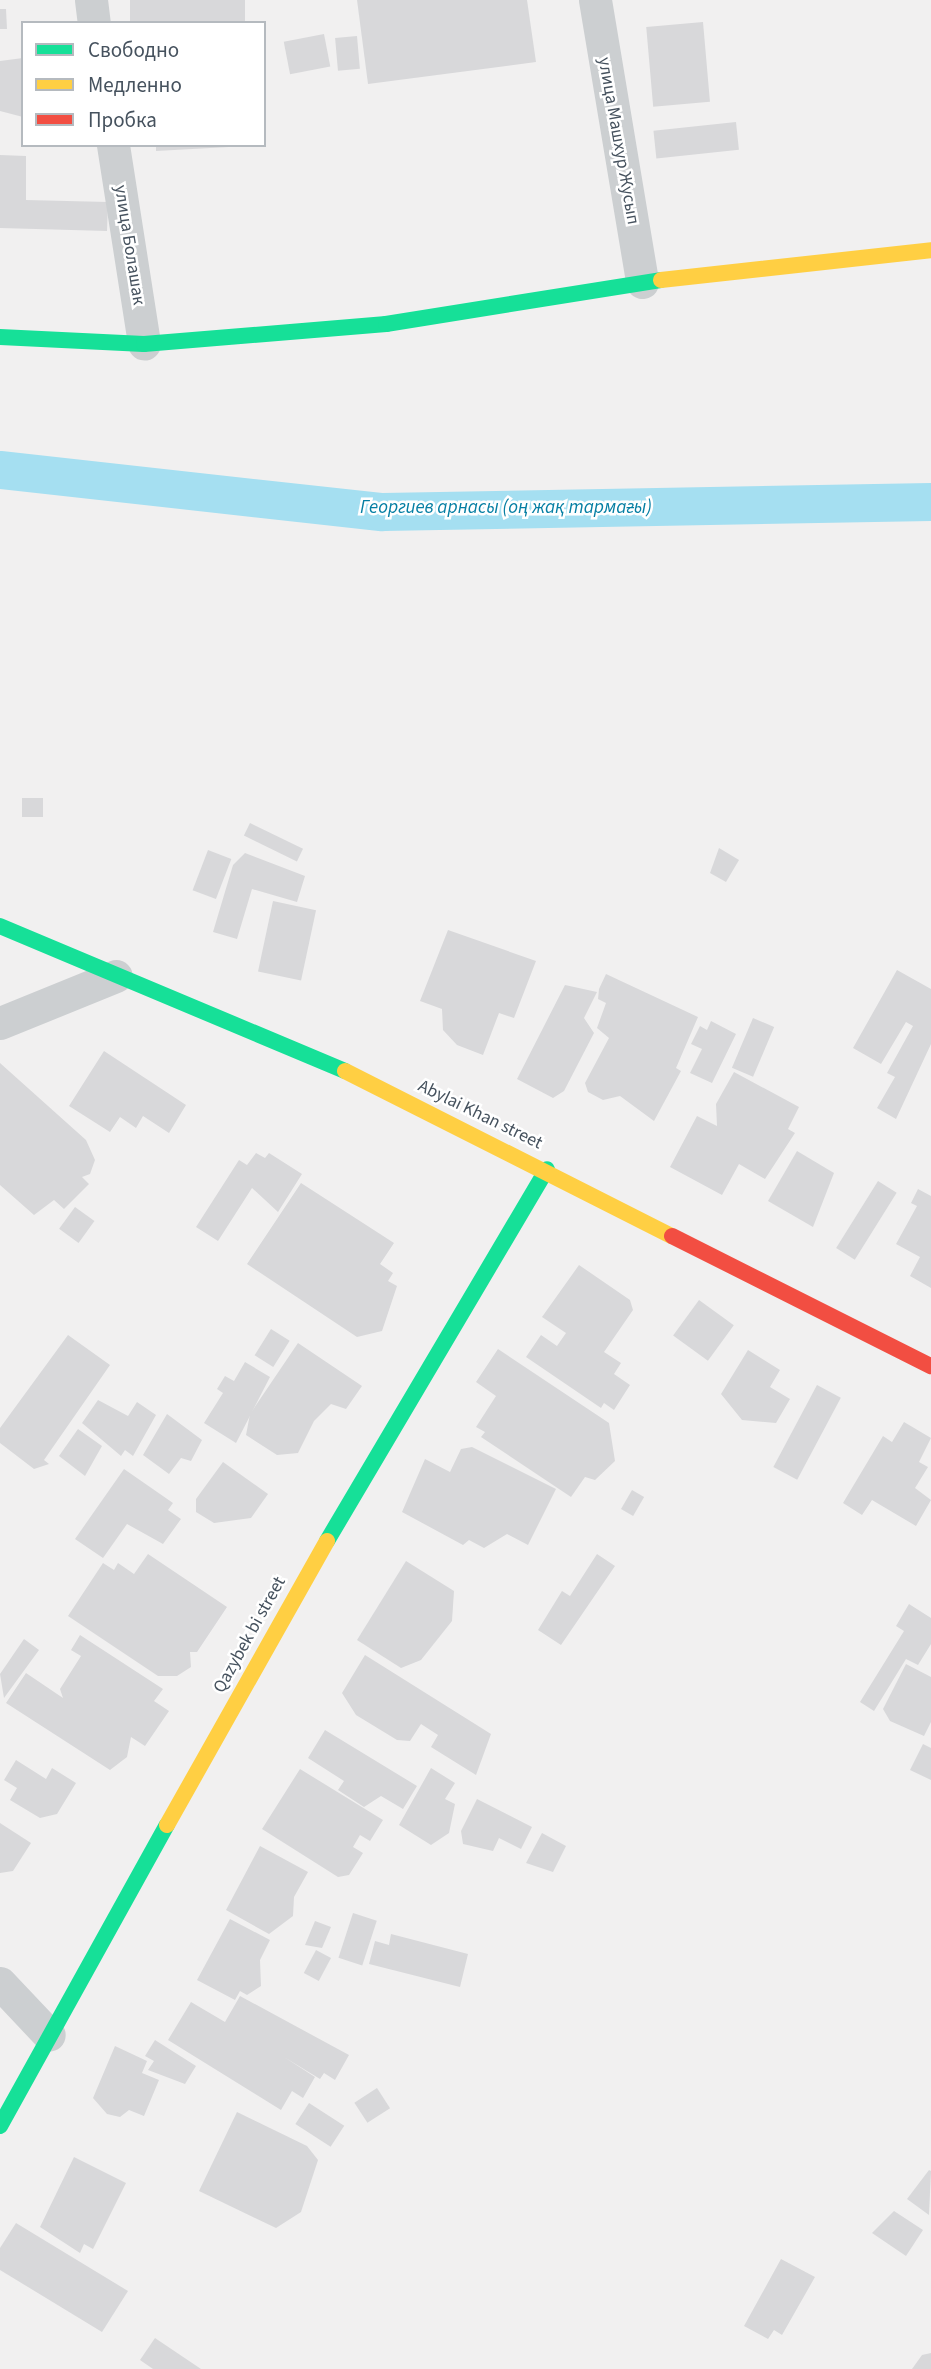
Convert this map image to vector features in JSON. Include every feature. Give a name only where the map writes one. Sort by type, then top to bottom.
[{"type":"street","points":[[91,0],[94,21]]},
{"type":"street","name":"улица Машхур Жусып","points":[[595,0],[642,282]]},
{"type":"street","name":"улица Болашак","points":[[113,147],[144,344]]},
{"type":"street","points":[[0,337],[144,344],[387,324],[642,282],[931,250]]},
{"type":"street","name":"Abylai Khan street","points":[[0,926],[116,976],[299,1048],[547,1169],[931,1366]]},
{"type":"street","points":[[0,1023],[116,976]]},
{"type":"street","name":"Qazybek bi street","points":[[0,2126],[289,1605],[547,1169]]},
{"type":"street","points":[[0,1983],[49,2035]]},
{"type":"building","points":[[130,0],[245,0],[245,21],[130,21]]},
{"type":"building","points":[[357,0],[527,0],[536,62],[368,84]]},
{"type":"building","points":[[0,9],[6,9],[7,29],[0,29]]},
{"type":"building","points":[[703,22],[710,102],[653,107],[646,27]]},
{"type":"building","points":[[324,34],[330,66],[290,74],[284,42]]},
{"type":"building","points":[[357,36],[360,69],[338,71],[335,38]]},
{"type":"building","points":[[21,58],[21,116],[0,111],[0,61]]},
{"type":"building","points":[[736,122],[739,150],[656,159],[653,131]]},
{"type":"building","points":[[156,147],[229,147],[156,151]]},
{"type":"building","points":[[0,155],[26,156],[26,200],[108,202],[107,231],[0,228]]},
{"type":"building","points":[[22,798],[43,798],[43,817],[22,817]]},
{"type":"building","points":[[250,823],[303,849],[297,861],[244,836]]},
{"type":"building","points":[[719,848],[739,860],[726,882],[710,873]]},
{"type":"building","points":[[208,850],[231,859],[216,899],[193,890]]},
{"type":"building","points":[[245,853],[305,876],[297,902],[252,889],[237,939],[213,932],[233,865]]},
{"type":"building","points":[[273,901],[316,910],[301,981],[258,971]]},
{"type":"building","points":[[448,930],[536,961],[514,1018],[499,1013],[483,1055],[457,1045],[443,1030],[442,1009],[420,1001]]},
{"type":"building","points":[[897,970],[931,989],[931,1044],[896,1119],[877,1108],[895,1077],[887,1073],[913,1026],[906,1022],[881,1064],[853,1048]]},
{"type":"building","points":[[606,974],[698,1017],[676,1068],[681,1071],[654,1121],[620,1096],[603,1100],[588,1092],[585,1083],[609,1038],[597,1028],[606,1003],[598,999]]},
{"type":"building","points":[[565,985],[597,992],[584,1018],[594,1033],[564,1091],[553,1098],[517,1079]]},
{"type":"building","points":[[753,1018],[774,1027],[753,1077],[732,1068]]},
{"type":"building","points":[[711,1021],[736,1034],[712,1083],[690,1073],[702,1049],[691,1044],[700,1026],[707,1030]]},
{"type":"building","points":[[104,1051],[186,1105],[169,1133],[143,1116],[136,1128],[120,1117],[110,1132],[69,1106]]},
{"type":"building","points":[[0,1063],[86,1140],[95,1160],[90,1174],[82,1177],[89,1184],[64,1209],[54,1200],[34,1215],[0,1185]]},
{"type":"building","points":[[734,1072],[799,1107],[788,1129],[795,1133],[765,1179],[739,1164],[722,1195],[670,1167],[697,1116],[717,1126],[716,1104]]},
{"type":"building","points":[[797,1151],[834,1173],[813,1227],[768,1201]]},
{"type":"building","points":[[256,1153],[265,1158],[269,1153],[302,1174],[278,1212],[252,1188],[218,1241],[196,1227],[239,1160],[247,1165]]},
{"type":"building","points":[[878,1181],[897,1193],[855,1260],[836,1248]]},
{"type":"building","points":[[301,1183],[394,1243],[380,1264],[393,1273],[388,1281],[397,1286],[382,1331],[357,1337],[247,1264]]},
{"type":"building","points":[[918,1189],[931,1196],[931,1288],[910,1276],[920,1257],[896,1244],[917,1206],[911,1203]]},
{"type":"building","points":[[75,1207],[94,1221],[79,1243],[59,1229]]},
{"type":"building","points":[[579,1265],[630,1300],[633,1310],[604,1352],[621,1363],[614,1374],[630,1385],[614,1410],[604,1403],[601,1408],[526,1357],[541,1335],[557,1346],[566,1333],[542,1317]]},
{"type":"building","points":[[699,1300],[734,1325],[708,1361],[673,1336]]},
{"type":"building","points":[[271,1329],[290,1341],[273,1367],[255,1355]]},
{"type":"building","points":[[68,1335],[110,1365],[44,1460],[49,1464],[34,1469],[0,1443],[0,1428]]},
{"type":"building","points":[[298,1343],[362,1386],[346,1409],[331,1404],[314,1421],[298,1453],[277,1455],[246,1435],[250,1414]]},
{"type":"building","points":[[498,1349],[609,1423],[615,1461],[595,1480],[585,1477],[571,1497],[481,1437],[485,1432],[476,1427],[496,1396],[476,1382]]},
{"type":"building","points":[[748,1350],[780,1370],[770,1387],[790,1399],[776,1423],[742,1420],[721,1394]]},
{"type":"building","points":[[245,1362],[270,1377],[236,1443],[204,1423],[223,1393],[217,1389],[225,1376],[234,1381]]},
{"type":"building","points":[[817,1385],[841,1398],[797,1480],[773,1467]]},
{"type":"building","points":[[98,1400],[128,1416],[137,1402],[156,1415],[133,1456],[125,1450],[121,1456],[82,1423]]},
{"type":"building","points":[[167,1414],[202,1440],[191,1461],[181,1458],[169,1474],[143,1455]]},
{"type":"building","points":[[904,1422],[931,1438],[919,1462],[928,1467],[915,1488],[931,1500],[916,1526],[872,1500],[862,1515],[843,1503],[883,1436],[892,1442]]},
{"type":"building","points":[[78,1429],[102,1446],[85,1476],[59,1456]]},
{"type":"building","points":[[472,1447],[556,1489],[528,1545],[507,1534],[484,1548],[469,1540],[463,1545],[402,1512],[425,1459],[450,1472],[461,1449]]},
{"type":"building","points":[[223,1462],[268,1494],[251,1518],[214,1523],[196,1512],[196,1499]]},
{"type":"building","points":[[124,1469],[173,1503],[168,1510],[181,1519],[163,1544],[127,1524],[103,1558],[75,1539]]},
{"type":"building","points":[[632,1490],[644,1497],[633,1516],[621,1509]]},
{"type":"building","points":[[148,1554],[227,1607],[197,1652],[190,1652],[191,1667],[177,1676],[158,1676],[68,1616],[103,1563],[114,1570],[118,1563],[134,1574]]},
{"type":"building","points":[[597,1554],[615,1566],[561,1645],[538,1630],[562,1591],[570,1596]]},
{"type":"building","points":[[406,1561],[454,1591],[452,1621],[421,1660],[401,1668],[357,1640]]},
{"type":"building","points":[[909,1604],[931,1618],[931,1644],[918,1665],[906,1659],[874,1711],[860,1702],[904,1631],[896,1626]]},
{"type":"building","points":[[80,1635],[163,1689],[154,1701],[169,1711],[145,1746],[131,1737],[127,1757],[110,1770],[6,1703],[26,1673],[63,1698],[60,1689],[81,1656],[71,1650]]},
{"type":"building","points":[[24,1639],[39,1650],[4,1698],[0,1674]]},
{"type":"building","points":[[365,1655],[491,1734],[476,1775],[431,1747],[438,1735],[421,1724],[410,1741],[397,1740],[356,1715],[342,1693]]},
{"type":"building","points":[[906,1664],[931,1677],[931,1722],[924,1736],[890,1721],[883,1709]]},
{"type":"building","points":[[325,1730],[417,1786],[403,1809],[381,1796],[364,1807],[338,1790],[344,1781],[308,1758]]},
{"type":"building","points":[[923,1744],[931,1748],[931,1780],[910,1770]]},
{"type":"building","points":[[16,1760],[46,1779],[52,1768],[76,1783],[57,1814],[40,1818],[10,1800],[17,1788],[4,1780]]},
{"type":"building","points":[[431,1768],[455,1783],[445,1799],[455,1804],[449,1833],[431,1845],[399,1825]]},
{"type":"building","points":[[300,1769],[383,1820],[370,1841],[360,1835],[353,1847],[363,1853],[349,1875],[338,1877],[262,1829]]},
{"type":"building","points":[[477,1799],[532,1827],[521,1849],[499,1838],[493,1851],[463,1844],[461,1831]]},
{"type":"building","points":[[0,1823],[31,1843],[13,1871],[0,1873]]},
{"type":"building","points":[[542,1833],[566,1846],[553,1872],[526,1863]]},
{"type":"building","points":[[260,1846],[308,1872],[294,1897],[293,1916],[269,1934],[226,1910]]},
{"type":"building","points":[[353,1913],[377,1921],[362,1965],[338,1958]]},
{"type":"building","points":[[230,1919],[270,1940],[260,1960],[261,1986],[247,1995],[240,1991],[235,2000],[197,1980]]},
{"type":"building","points":[[315,1921],[331,1927],[322,1948],[305,1945]]},
{"type":"building","points":[[391,1934],[468,1954],[460,1987],[369,1964],[375,1941],[389,1945]]},
{"type":"building","points":[[316,1950],[331,1958],[319,1981],[304,1973]]},
{"type":"building","points":[[240,1996],[349,2055],[335,2080],[324,2073],[320,2079],[284,2057],[315,2077],[303,2098],[292,2091],[281,2110],[168,2040],[191,2002],[225,2022]]},
{"type":"building","points":[[155,2040],[196,2066],[185,2084],[148,2070],[154,2061],[145,2056]]},
{"type":"building","points":[[115,2046],[147,2061],[142,2073],[159,2080],[144,2116],[129,2110],[120,2117],[107,2114],[93,2098]]},
{"type":"building","points":[[377,2088],[390,2108],[367,2123],[354,2103]]},
{"type":"building","points":[[309,2103],[344,2126],[331,2147],[295,2124]]},
{"type":"building","points":[[237,2112],[307,2146],[318,2160],[301,2212],[276,2228],[199,2191]]},
{"type":"building","points":[[74,2157],[126,2183],[93,2249],[84,2244],[80,2253],[40,2227]]},
{"type":"building","points":[[929,2170],[931,2171],[929,2215],[907,2199]]},
{"type":"building","points":[[894,2211],[923,2230],[906,2256],[872,2233]]},
{"type":"building","points":[[16,2223],[128,2291],[102,2332],[0,2270],[0,2248]]},
{"type":"building","points":[[781,2259],[815,2277],[782,2335],[774,2330],[768,2339],[744,2326]]},
{"type":"building","points":[[155,2338],[201,2369],[153,2369],[140,2360]]},
{"type":"building","points":[[931,2353],[931,2369],[912,2369],[922,2355]]},
{"type":"waterway","name":"Георгиев арнасы (оң жақ тармағы)","points":[[0,470],[383,512],[931,502]]},
{"type":"traffic: fast","points":[[0,337],[144,344],[386,324],[661,280]]},
{"type":"traffic: fast","points":[[0,926],[345,1071]]},
{"type":"traffic: fast","points":[[327,1541],[547,1169]]},
{"type":"traffic: fast","points":[[0,2126],[167,1825]]},
{"type":"traffic: slow","points":[[661,280],[931,250]]},
{"type":"traffic: slow","points":[[345,1071],[672,1236]]},
{"type":"traffic: slow","points":[[167,1825],[327,1541]]},
{"type":"traffic: jam","points":[[672,1236],[931,1366]]}]
